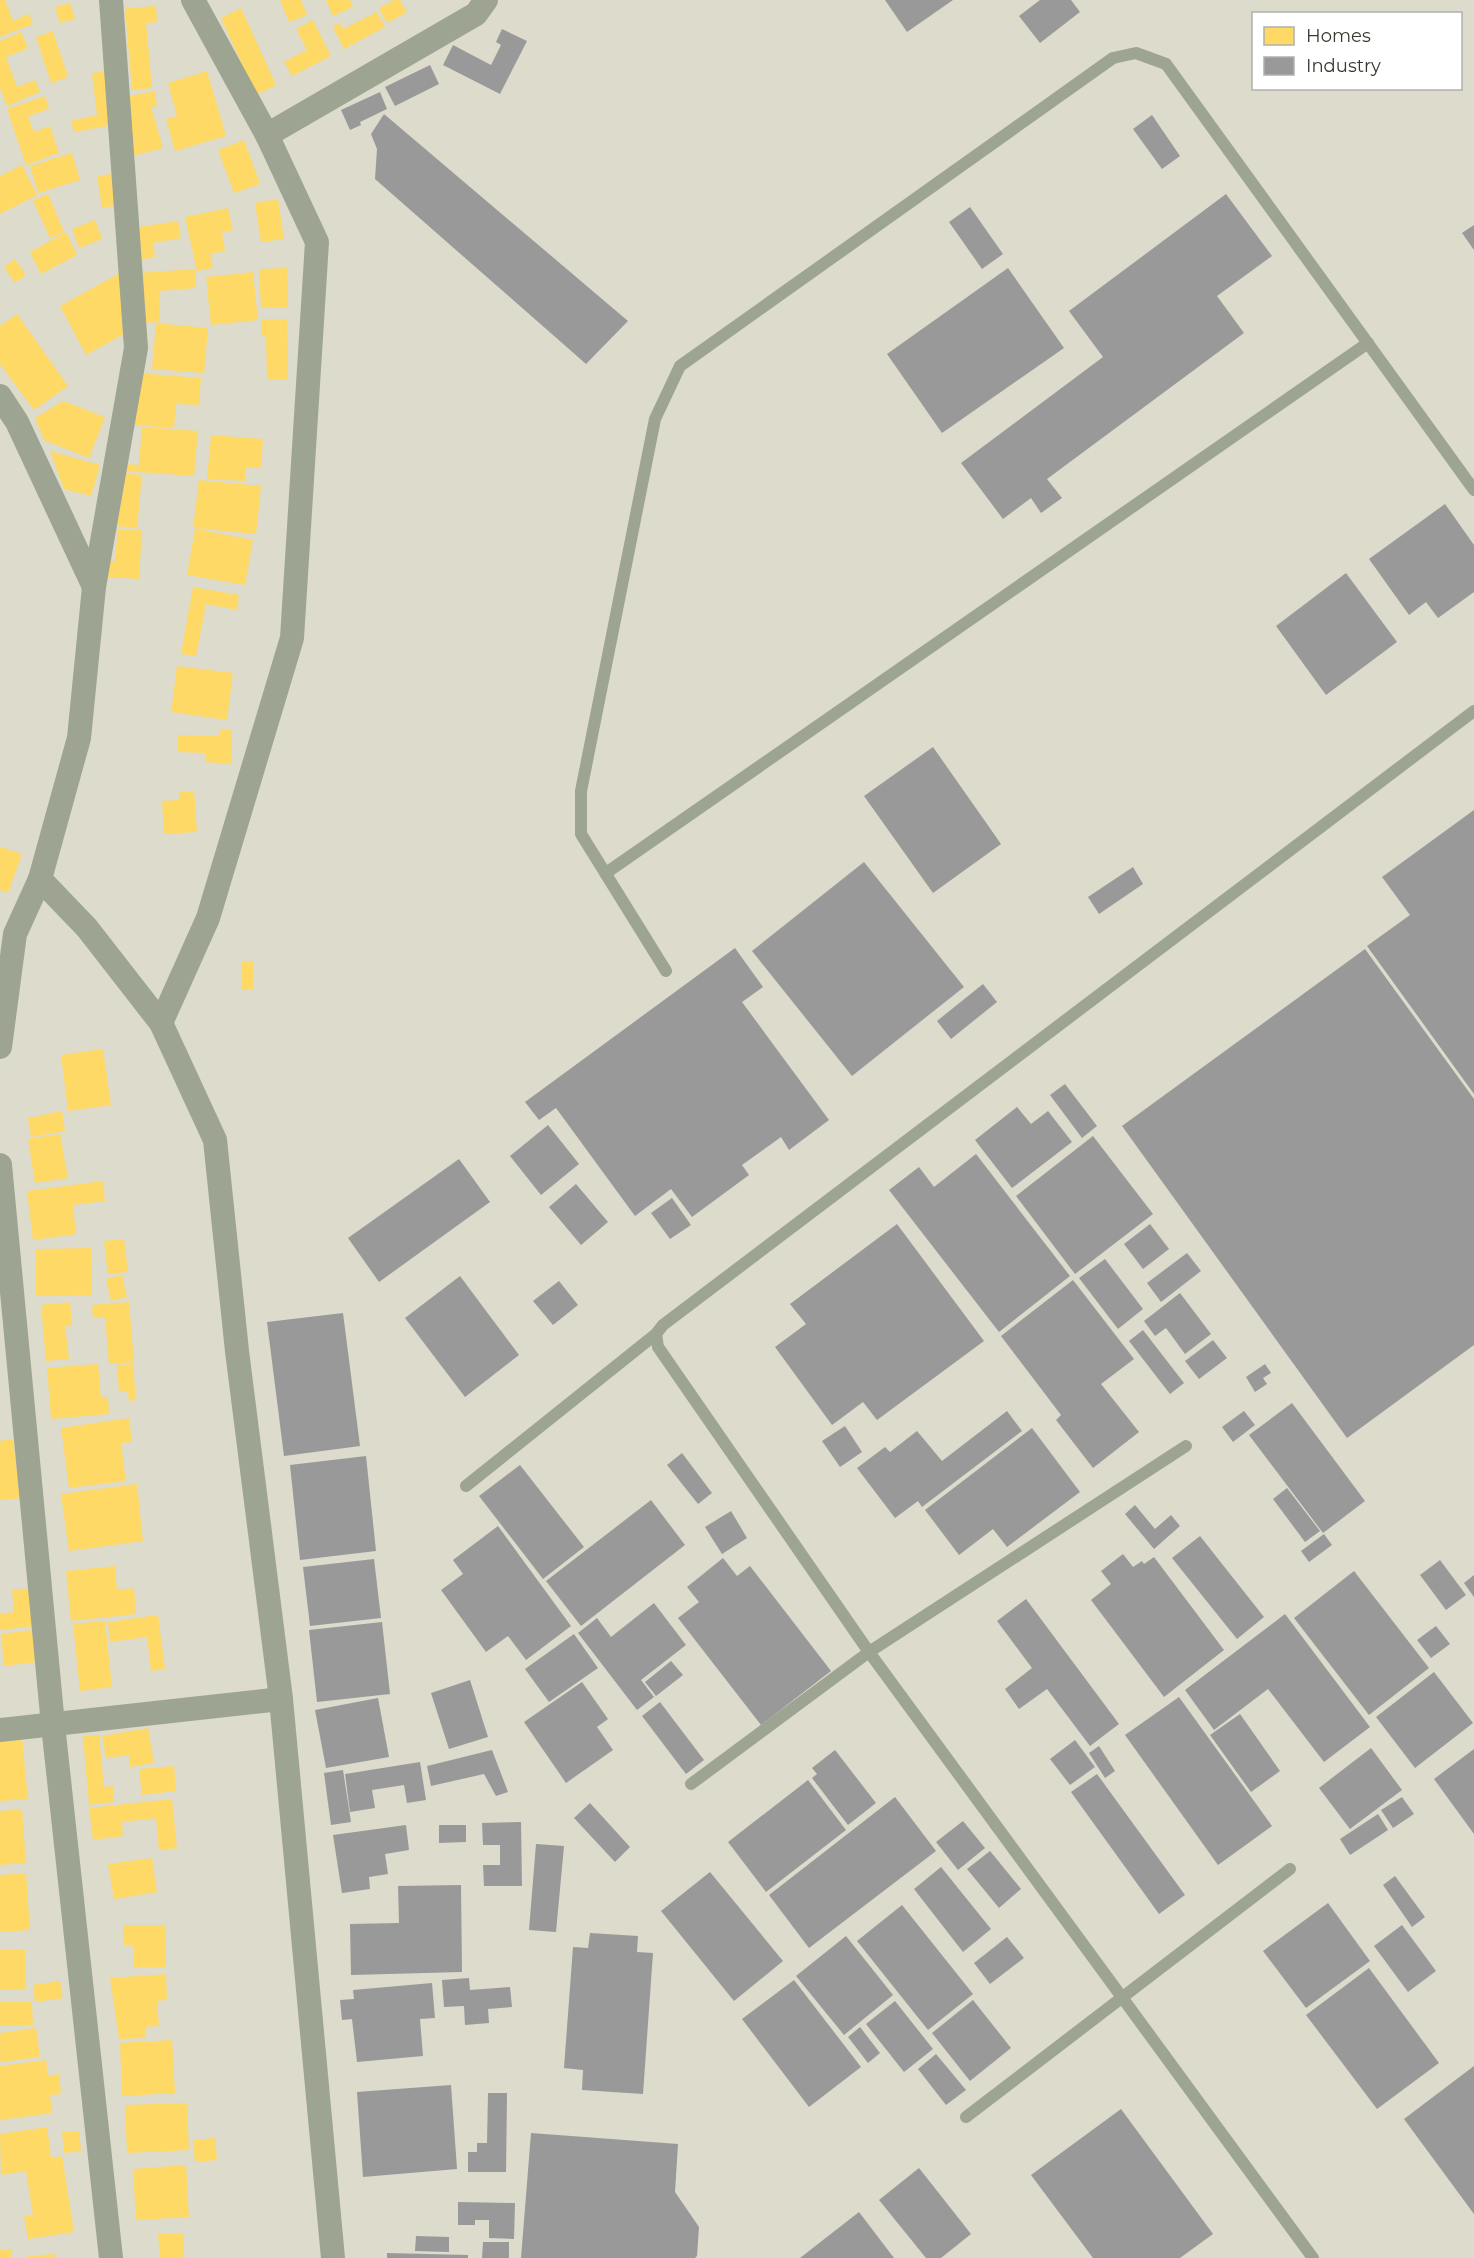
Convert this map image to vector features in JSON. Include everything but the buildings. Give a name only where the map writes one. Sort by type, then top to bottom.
[{"type":"street","points":[[0,1047],[15,934],[40,879],[79,738],[94,587],[136,348],[111,0]]},
{"type":"street","points":[[161,1023],[208,918],[292,638],[317,242],[267,135],[193,0]]},
{"type":"street","points":[[267,135],[476,14],[486,0]]},
{"type":"street","points":[[0,396],[17,422],[94,587]]},
{"type":"street","points":[[40,879],[87,928],[161,1023],[215,1140],[237,1351],[281,1699],[333,2258]]},
{"type":"street","points":[[0,1165],[53,1725],[111,2258]]},
{"type":"street","points":[[0,1730],[281,1699]]},
{"type":"lane","points":[[666,971],[581,834],[581,791],[655,419],[681,366],[1113,58],[1136,53],[1166,64],[1474,490]]},
{"type":"lane","points":[[606,873],[1368,343]]},
{"type":"lane","points":[[466,1486],[656,1334],[663,1325],[1474,711]]},
{"type":"lane","points":[[656,1334],[658,1347],[868,1652],[1313,2258]]},
{"type":"lane","points":[[691,1784],[868,1652],[1186,1446]]},
{"type":"lane","points":[[966,2117],[1290,1869]]}]
